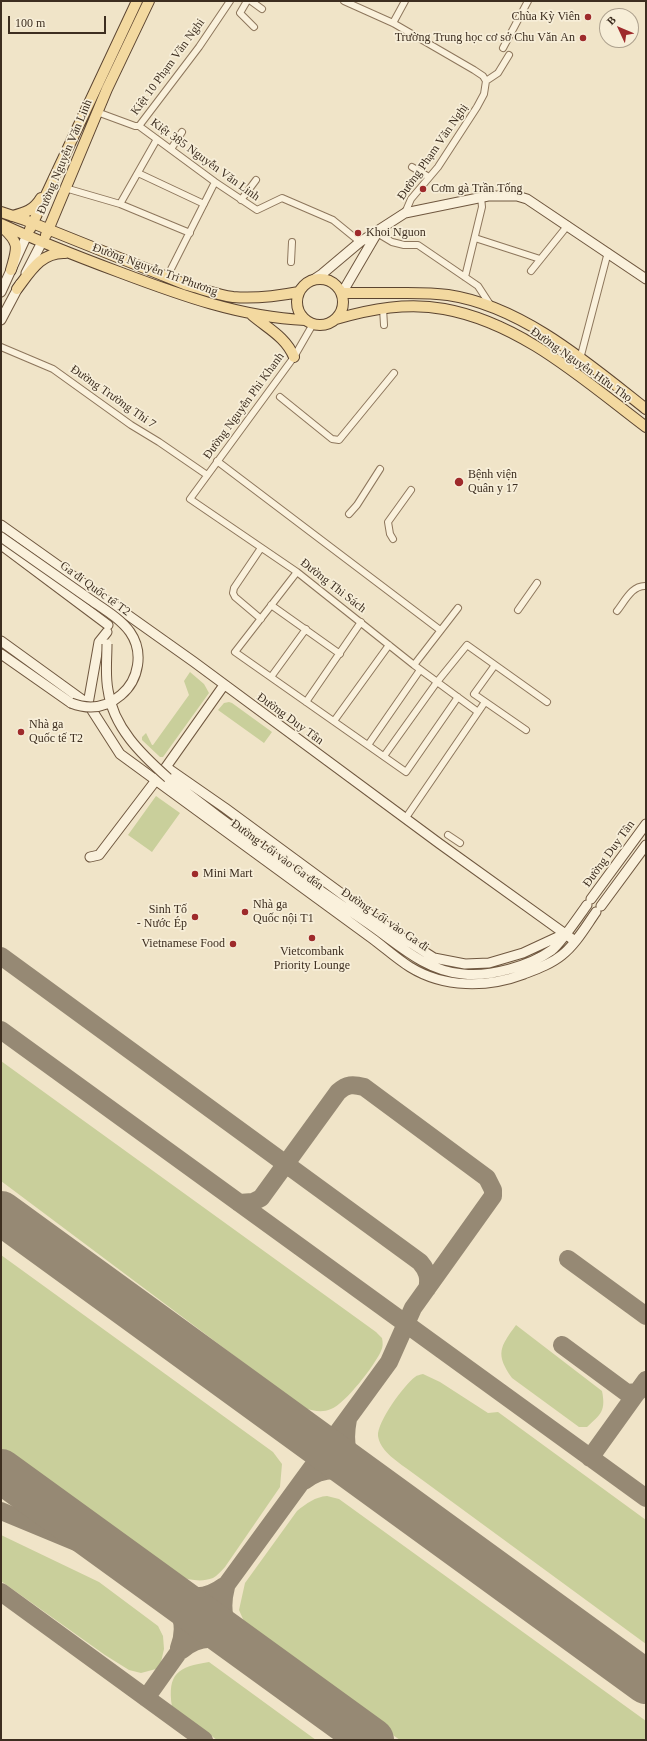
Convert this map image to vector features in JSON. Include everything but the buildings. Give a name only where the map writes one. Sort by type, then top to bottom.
[{"type":"main road","name":"Đường Nguyễn Văn Linh","points":[[42,242],[107,89],[132,24],[138,1]]},
{"type":"main road","name":"Đường Nguyễn Văn Linh","points":[[27,235],[55,178],[97,85],[132,24],[149,1]]},
{"type":"main road","points":[[97,85],[107,89]]},
{"type":"main road","points":[[12,216],[30,211],[55,178]]},
{"type":"main road","name":"Đường Nguyễn Tri Phương","points":[[1,212],[33,223],[187,285],[233,297],[260,297],[299,292]]},
{"type":"main road","points":[[55,213],[57,221],[62,229],[82,243]]},
{"type":"main road","points":[[1,225],[11,235],[17,248],[11,270]]},
{"type":"main road","name":"Đường Nguyễn Tri Phương","points":[[1,225],[71,254],[188,298],[250,314],[309,322]]},
{"type":"main road","points":[[17,289],[37,263],[46,256],[53,254],[71,254]]},
{"type":"main road","points":[[326,279],[337,286],[342,293],[343,307],[336,319],[325,325],[309,322],[302,317],[297,307],[299,292],[307,282],[313,280],[326,279]]},
{"type":"main road","name":"Đường Nguyễn Hữu Thọ","points":[[342,293],[424,292],[455,296],[492,306],[535,328],[580,359],[646,409]]},
{"type":"main road","name":"Đường Nguyễn Hữu Thọ","points":[[336,319],[382,308],[424,306],[443,308],[488,322],[527,341],[553,358],[646,427]]},
{"type":"main road","points":[[250,314],[280,337],[291,349],[294,357]]},
{"type":"street","name":"Kiệt 10 Phạm Văn Nghi","points":[[139,126],[199,47],[230,1]]},
{"type":"street","points":[[247,1],[240,13],[254,27]]},
{"type":"street","points":[[251,1],[262,9]]},
{"type":"street","points":[[345,1],[393,23],[474,70],[483,76],[486,81],[498,73],[509,54]]},
{"type":"street","points":[[393,23],[405,1]]},
{"type":"street","points":[[503,48],[528,1]]},
{"type":"street","name":"Đường Phạm Văn Nghị","points":[[405,213],[411,199],[438,168],[477,107],[484,94],[486,81]]},
{"type":"street","name":"Kiệt 385 Nguyễn Văn Linh","points":[[97,112],[135,126],[139,126],[215,182],[257,210],[282,198],[333,220],[360,242]]},
{"type":"street","points":[[170,149],[182,132]]},
{"type":"street","points":[[120,204],[157,139]]},
{"type":"street","points":[[412,168],[429,177]]},
{"type":"street","points":[[138,173],[204,204]]},
{"type":"street","points":[[241,200],[256,180]]},
{"type":"street","points":[[167,277],[215,182]]},
{"type":"street","points":[[65,188],[120,204],[190,233]]},
{"type":"street","points":[[313,280],[360,242],[405,213],[481,197],[500,195],[517,196],[527,199],[568,225],[646,279]]},
{"type":"street","points":[[465,277],[482,207],[481,197]]},
{"type":"street","points":[[531,271],[568,225]]},
{"type":"street","points":[[376,233],[392,242],[404,245],[418,245],[478,286],[492,306]]},
{"type":"street","points":[[342,293],[376,233]]},
{"type":"street","name":"Đường Nguyễn Văn Linh","points":[[1,291],[27,235]]},
{"type":"street","points":[[475,238],[540,259]]},
{"type":"street","name":"Đường Nguyễn Văn Linh","points":[[1,320],[42,242]]},
{"type":"street","points":[[291,262],[292,242]]},
{"type":"street","points":[[580,359],[608,252]]},
{"type":"street","points":[[382,308],[384,325]]},
{"type":"street","name":"Đường Nguyễn Phi Khanh","points":[[190,499],[294,357],[309,322]]},
{"type":"street","name":"Đường Trường Thi 7","points":[[1,347],[53,369],[131,425],[207,475]]},
{"type":"street","points":[[280,397],[332,439],[339,440],[394,373]]},
{"type":"street","points":[[218,461],[440,630]]},
{"type":"street","points":[[348,514],[357,505],[380,469]]},
{"type":"street","points":[[393,539],[390,534],[388,522],[410,490]]},
{"type":"street","name":"Đường Thi Sách","points":[[190,499],[297,572],[420,670],[478,712]]},
{"type":"street","name":"Đường Duy Tân","points":[[1,525],[224,685],[405,819],[574,941],[646,845]]},
{"type":"street","name":"Ga đi Quốc tế T2","points":[[1,537],[111,614],[130,632],[135,642],[138,660],[136,674],[132,684],[123,694],[114,701],[96,707],[86,708],[71,703],[1,654]]},
{"type":"street","points":[[1,545],[108,628]]},
{"type":"street","points":[[261,548],[234,588],[233,593],[235,597],[261,619]]},
{"type":"street","points":[[297,572],[236,652],[406,772],[458,697]]},
{"type":"street","points":[[518,610],[537,583]]},
{"type":"street","points":[[617,611],[638,586],[646,586]]},
{"type":"street","points":[[271,605],[340,654]]},
{"type":"street","points":[[414,665],[458,608]]},
{"type":"street","points":[[1,649],[72,700],[88,704],[100,642],[120,610]]},
{"type":"street","points":[[306,702],[361,622]]},
{"type":"street","name":"Đường Lối vào Ga đi","points":[[108,628],[108,690],[117,717],[133,744],[168,778],[407,952],[436,968],[463,975],[483,974],[504,970],[546,954],[553,949],[565,934]]},
{"type":"street","points":[[271,677],[306,630]]},
{"type":"street","name":"Đường Lối vào Ga đến","points":[[1,641],[88,704],[120,754],[374,939],[411,968],[431,977],[452,983],[480,984],[506,980],[555,960],[566,951],[574,941]]},
{"type":"street","points":[[334,722],[389,644]]},
{"type":"street","points":[[384,756],[437,682],[467,644],[548,702]]},
{"type":"street","points":[[495,665],[474,694],[526,730]]},
{"type":"street","points":[[368,745],[420,670]]},
{"type":"street","points":[[90,858],[99,856],[154,780],[166,767],[224,685]]},
{"type":"street","points":[[405,819],[485,702]]},
{"type":"street","points":[[166,767],[225,808],[400,937],[434,958],[465,964],[489,963],[523,954],[565,934]]},
{"type":"street","name":"Đường Duy Tân","points":[[565,934],[646,824]]},
{"type":"street","points":[[448,835],[460,844]]},
{"type":"street","points":[[623,856],[632,864]]},
{"type":"green space","points":[[190,672],[204,684],[209,693],[163,757],[160,757],[142,740],[142,737],[146,733],[153,745],[189,695],[184,681]]},
{"type":"green space","points":[[229,702],[272,732],[264,743],[218,710],[224,703]]},
{"type":"green space","points":[[156,796],[180,813],[152,852],[128,835]]},
{"type":"green space","points":[[1,1061],[376,1332],[382,1338],[382,1349],[373,1365],[344,1400],[337,1406],[324,1411],[304,1408],[1,1181]]},
{"type":"green space","points":[[1,1255],[273,1452],[282,1464],[280,1487],[218,1575],[206,1580],[192,1580],[159,1569],[1,1454]]},
{"type":"green space","points":[[516,1325],[602,1391],[603,1408],[596,1419],[587,1427],[579,1427],[512,1378],[503,1363],[502,1351],[506,1339]]},
{"type":"green space","points":[[423,1374],[440,1382],[488,1413],[498,1412],[646,1520],[646,1644],[402,1465],[385,1450],[379,1441],[378,1436],[386,1413],[410,1381],[416,1376]]},
{"type":"green space","points":[[327,1496],[339,1499],[646,1721],[646,1740],[400,1740],[250,1635],[239,1610],[245,1583],[297,1511],[311,1501]]},
{"type":"green space","points":[[1,1535],[99,1582],[158,1626],[163,1636],[164,1649],[161,1662],[156,1669],[141,1673],[129,1670],[105,1655],[1,1581]]},
{"type":"green space","points":[[209,1662],[316,1740],[217,1740],[172,1707],[171,1686],[173,1679],[177,1674],[182,1669],[189,1666]]},
{"type":"taxiway","points":[[1,956],[420,1262],[427,1274],[427,1289]]},
{"type":"taxiway","points":[[1,1030],[646,1498]]},
{"type":"taxiway","points":[[146,1698],[389,1362],[413,1308],[493,1196],[493,1190],[487,1178],[364,1087],[353,1085],[344,1087],[338,1092],[261,1198],[253,1202],[239,1203]]},
{"type":"taxiway","points":[[568,1259],[646,1316]]},
{"type":"taxiway","points":[[562,1345],[627,1393],[638,1392]]},
{"type":"taxiway","points":[[590,1458],[646,1380]]},
{"type":"taxiway","points":[[348,1419],[346,1444],[350,1457],[364,1477]]},
{"type":"taxiway","points":[[304,1481],[319,1473],[334,1470],[349,1472],[365,1478]]},
{"type":"taxiway","points":[[1,1511],[129,1564]]},
{"type":"taxiway","points":[[166,1591],[182,1595],[203,1596],[217,1591],[224,1586]]},
{"type":"taxiway","points":[[226,1587],[223,1603],[225,1617],[230,1630],[239,1644]]},
{"type":"taxiway","points":[[166,1591],[179,1611],[183,1624],[182,1639],[179,1648]]},
{"type":"taxiway","points":[[1,1592],[204,1740]]},
{"type":"taxiway","points":[[182,1650],[195,1642],[209,1639],[224,1640],[239,1644]]},
{"type":"runway","points":[[1,1213],[646,1682]]},
{"type":"runway","points":[[1,1471],[372,1740]]},
{"type":"place","name":"Chùa Kỳ Viên","points":[[588,17]]},
{"type":"place","name":"Trường Trung học cơ sở Chu Văn An","points":[[583,38]]},
{"type":"place","name":"Cơm gà Trần Tống","points":[[423,189]]},
{"type":"place","name":"Khoi Nguon","points":[[358,233]]},
{"type":"place","name":"Bệnh viện Quân y 17","points":[[459,482]]},
{"type":"place","name":"Nhà ga Quốc tế T2","points":[[21,732]]},
{"type":"place","name":"Mini Mart","points":[[195,874]]},
{"type":"place","name":"Nhà ga Quốc nội T1","points":[[245,912]]},
{"type":"place","name":"Sinh Tố - Nước Ép","points":[[195,917]]},
{"type":"place","name":"Vietcombank Priority Lounge","points":[[312,938]]},
{"type":"place","name":"Vietnamese Food","points":[[233,944]]}]
